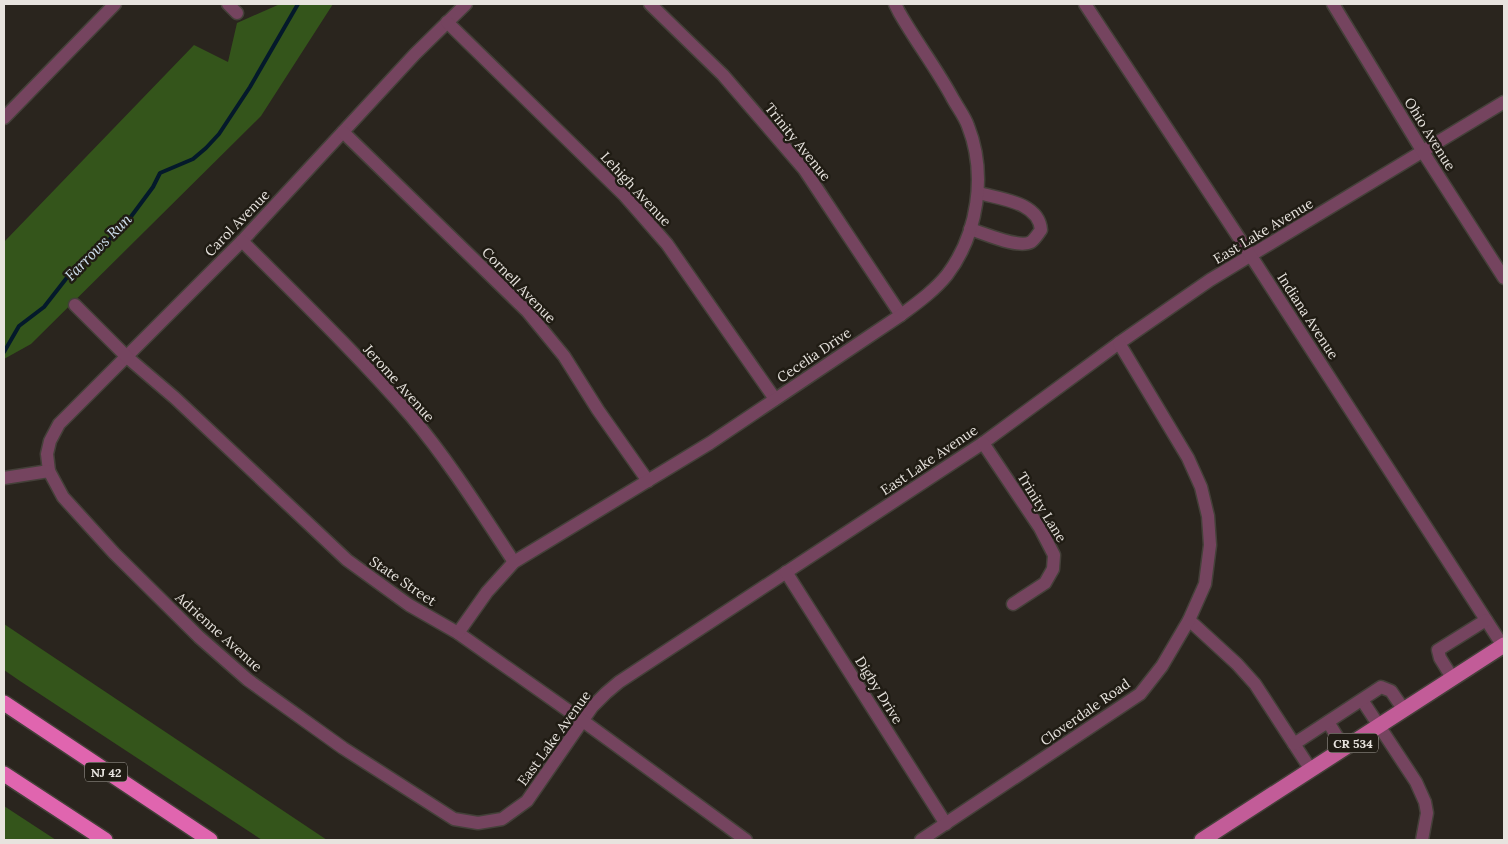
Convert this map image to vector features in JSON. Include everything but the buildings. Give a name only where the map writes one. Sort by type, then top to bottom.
[{"type":"highway","name":"NJ 42","points":[[4,703],[210,840]]},
{"type":"highway","points":[[4,774],[105,840]]},
{"type":"main road","name":"CR 534","points":[[1206,839],[1504,646]]},
{"type":"street","points":[[4,118],[115,4]]},
{"type":"street","name":"Carol Avenue","points":[[49,471],[47,454],[50,441],[59,424],[242,241],[415,54],[466,4]]},
{"type":"street","name":"Trinity Avenue","points":[[650,4],[723,75],[804,169],[901,315]]},
{"type":"street","name":"Cecelia Drive","points":[[458,633],[487,592],[514,562],[710,443],[901,315],[931,292],[947,275],[960,255],[970,229],[979,193],[977,155],[968,126],[940,75],[915,40],[895,4]]},
{"type":"street","name":"Indiana Avenue","points":[[1084,4],[1251,256],[1504,646]]},
{"type":"street","name":"Ohio Avenue","points":[[1333,4],[1423,152],[1504,278]]},
{"type":"street","name":"Lehigh Avenue","points":[[447,22],[625,196],[667,244],[775,399]]},
{"type":"street","name":"East Lake Avenue","points":[[398,783],[454,818],[478,823],[502,819],[527,801],[599,700],[619,682],[983,442],[1210,280],[1504,102]]},
{"type":"street","name":"Cornell Avenue","points":[[343,132],[527,311],[564,356],[598,410],[648,480]]},
{"type":"street","points":[[970,229],[1018,244],[1034,241],[1041,230],[1037,216],[1025,206],[979,193]]},
{"type":"street","name":"Jerome Avenue","points":[[242,241],[356,357],[410,416],[440,453],[514,562]]},
{"type":"street","name":"State Street","points":[[75,305],[127,357],[175,398],[347,560],[408,605],[458,633],[746,840]]},
{"type":"street","name":"Cloverdale Road","points":[[921,840],[1140,694],[1162,666],[1189,620],[1205,584],[1210,545],[1208,516],[1201,488],[1188,458],[1119,344]]},
{"type":"street","name":"Trinity Lane","points":[[983,442],[1040,528],[1054,555],[1053,569],[1045,583],[1013,604]]},
{"type":"street","points":[[4,478],[49,471]]},
{"type":"street","name":"Adrienne Avenue","points":[[49,471],[63,497],[114,553],[199,637],[248,680],[343,748],[398,783]]},
{"type":"street","name":"Digby Drive","points":[[786,572],[946,824]]},
{"type":"street","points":[[1189,620],[1237,664],[1255,684],[1311,770]]},
{"type":"street","points":[[1453,678],[1440,658],[1438,650],[1486,620]]},
{"type":"street","points":[[1294,744],[1381,687],[1391,691],[1404,710]]},
{"type":"street","points":[[1362,700],[1416,782],[1425,802],[1427,813],[1422,840]]},
{"type":"street","points":[[1328,722],[1344,748]]},
{"type":"green space","points":[[280,4],[333,4],[261,116],[31,344],[4,359],[4,242],[194,45],[228,62],[237,23]]},
{"type":"green space","points":[[4,624],[327,840],[262,840],[20,681],[4,670]]},
{"type":"green space","points":[[4,806],[56,840],[4,840]]},
{"type":"waterway","name":"Farrows Run","points":[[4,352],[19,326],[44,307],[76,266],[110,239],[127,222],[153,187],[160,173],[193,159],[219,134],[250,87],[298,4]]}]
